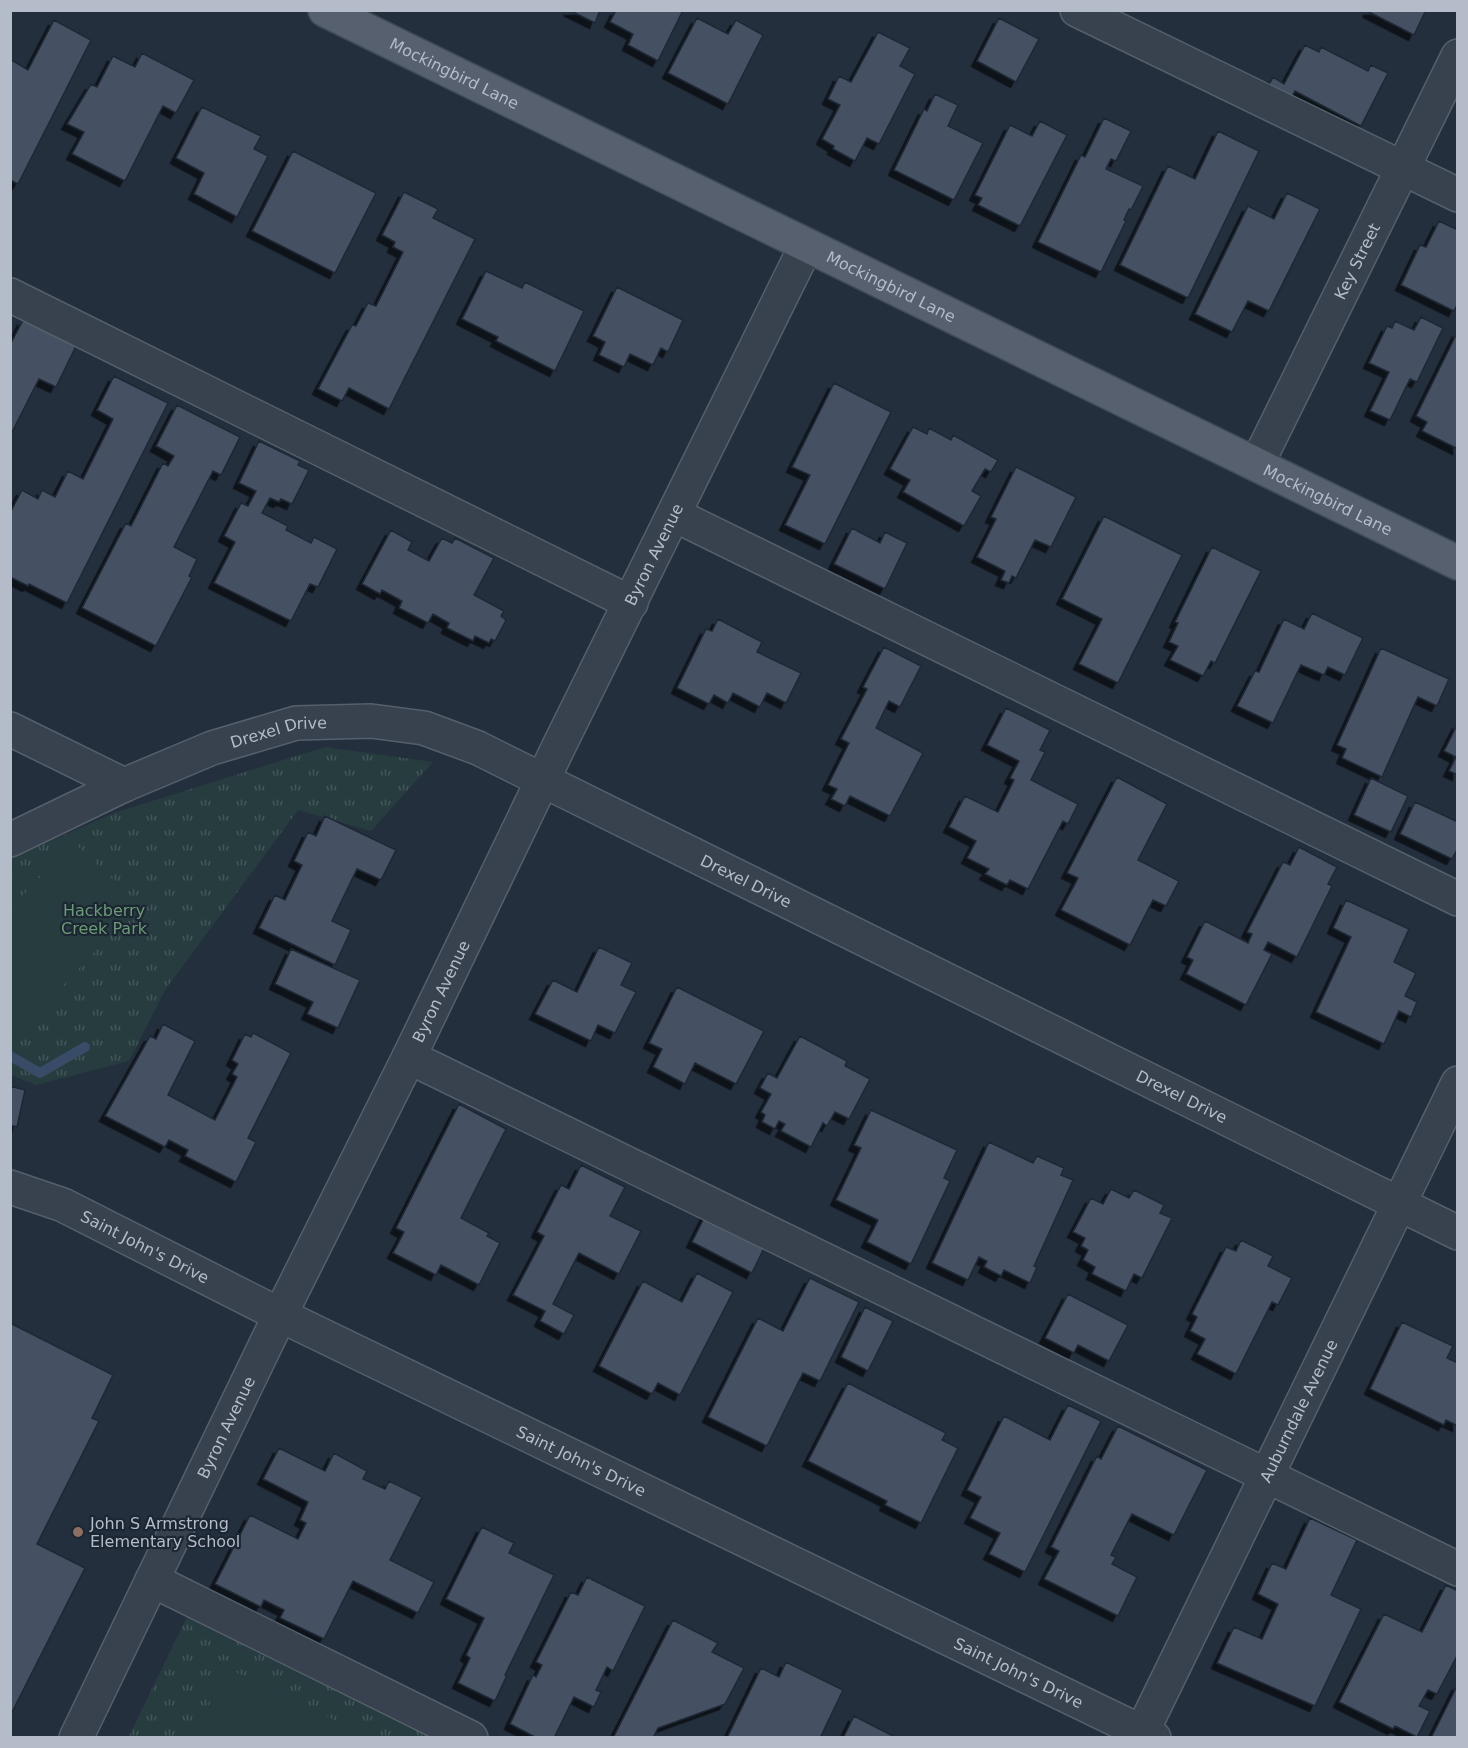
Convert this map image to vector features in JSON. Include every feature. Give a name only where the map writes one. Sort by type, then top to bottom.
[{"type":"main road","name":"Mockingbird Lane","points":[[325,10],[363,19],[806,246],[1458,563]]},
{"type":"street","points":[[1077,10],[1458,195]]},
{"type":"street","name":"Key Street","points":[[1257,464],[1458,56]]},
{"type":"street","name":"Byron Avenue","points":[[76,1737],[280,1315],[409,1057],[806,246]]},
{"type":"street","points":[[10,296],[631,603]]},
{"type":"street","points":[[675,515],[1458,899]]},
{"type":"street","name":"Drexel Drive","points":[[10,840],[124,784],[212,748],[296,723],[371,721],[424,728],[478,748],[1458,1233]]},
{"type":"street","points":[[10,729],[124,784]]},
{"type":"street","points":[[409,1057],[1458,1569]]},
{"type":"street","name":"Auburndale Avenue","points":[[1145,1736],[1266,1476],[1458,1083]]},
{"type":"street","name":"Saint John's Drive","points":[[10,1187],[63,1205],[280,1315],[1145,1736]]},
{"type":"street","points":[[152,1580],[471,1737]]},
{"type":"green space","name":"Hackberry Creek Park","points":[[325,747],[433,762],[371,831],[298,810],[165,990],[129,1061],[36,1085],[11,1075],[10,859],[114,813]]},
{"type":"green space","points":[[73,842],[139,904],[11,1041],[11,908]]},
{"type":"green space","points":[[187,1617],[432,1737],[128,1738]]},
{"type":"green space","points":[[227,1668],[369,1737],[193,1737]]},
{"type":"building","points":[[569,10],[600,10],[595,23]]},
{"type":"building","points":[[616,10],[683,10],[658,61],[628,45],[633,34],[610,22]]},
{"type":"building","points":[[1369,10],[1426,10],[1414,35]]},
{"type":"building","points":[[697,18],[728,34],[736,20],[763,35],[728,104],[668,73]]},
{"type":"building","points":[[999,18],[1039,39],[1016,82],[977,61]]},
{"type":"building","points":[[54,20],[91,40],[18,184],[10,180],[10,59],[28,70]]},
{"type":"building","points":[[878,32],[910,48],[900,66],[915,74],[879,144],[867,138],[855,161],[833,149],[834,146],[822,139],[840,105],[828,99],[839,76],[851,82]]},
{"type":"building","points":[[1305,45],[1319,52],[1321,47],[1368,71],[1371,65],[1388,73],[1361,126],[1295,91],[1287,106],[1264,94],[1273,77],[1284,84]]},
{"type":"building","points":[[142,53],[194,80],[176,113],[163,106],[125,181],[72,154],[84,132],[67,124],[91,84],[97,87],[113,56],[135,67]]},
{"type":"building","points":[[935,94],[958,105],[948,126],[983,143],[954,200],[894,170],[924,109],[927,111]]},
{"type":"building","points":[[202,107],[261,136],[254,149],[268,156],[237,217],[194,194],[204,173],[176,158]]},
{"type":"building","points":[[1104,118],[1131,131],[1116,161],[1111,159],[1106,169],[1143,186],[1131,210],[1129,209],[1124,220],[1126,221],[1101,272],[1038,242],[1081,155],[1085,157]]},
{"type":"building","points":[[1040,121],[1067,135],[1020,226],[978,205],[982,198],[975,195],[1010,125],[1032,136]]},
{"type":"building","points":[[1218,131],[1259,151],[1188,298],[1120,265],[1168,166],[1195,179]]},
{"type":"building","points":[[293,151],[376,193],[335,273],[252,231]]},
{"type":"building","points":[[404,192],[438,209],[433,218],[475,239],[389,409],[349,388],[342,401],[318,389],[352,325],[356,326],[368,303],[376,306],[403,252],[393,247],[395,242],[382,235]]},
{"type":"building","points":[[1287,193],[1320,209],[1269,311],[1248,301],[1232,332],[1195,314],[1248,206],[1274,219]]},
{"type":"building","points":[[1439,221],[1458,230],[1458,303],[1454,311],[1401,285],[1420,245],[1426,247]]},
{"type":"building","points":[[486,271],[522,288],[525,282],[584,311],[555,371],[496,341],[498,337],[462,319]]},
{"type":"building","points":[[617,287],[683,320],[668,352],[661,348],[653,365],[630,354],[624,367],[599,355],[605,342],[593,336]]},
{"type":"building","points":[[1421,317],[1443,328],[1417,382],[1410,379],[1390,420],[1370,411],[1389,372],[1369,363],[1387,326],[1392,328],[1395,321],[1414,330]]},
{"type":"building","points":[[23,320],[76,346],[56,387],[39,379],[10,436],[10,345]]},
{"type":"building","points":[[1458,331],[1458,449],[1422,431],[1427,422],[1416,416]]},
{"type":"building","points":[[114,376],[168,403],[67,603],[10,577],[10,513],[22,490],[38,499],[42,490],[55,497],[68,471],[83,479],[113,419],[97,410]]},
{"type":"building","points":[[834,383],[891,412],[825,544],[785,525],[810,475],[792,467]]},
{"type":"building","points":[[177,405],[240,437],[221,475],[213,471],[174,547],[197,559],[189,576],[192,577],[156,646],[82,608],[126,523],[131,526],[163,463],[168,466],[174,456],[156,446]]},
{"type":"building","points":[[913,427],[927,434],[929,428],[951,440],[953,435],[998,460],[991,472],[985,469],[972,491],[981,496],[964,526],[903,492],[910,480],[890,469]]},
{"type":"building","points":[[259,441],[300,461],[298,465],[309,470],[292,504],[281,499],[279,502],[270,498],[262,513],[288,526],[286,530],[311,543],[314,537],[337,549],[318,587],[310,584],[291,621],[214,583],[235,542],[224,536],[241,503],[248,506],[256,491],[239,483]]},
{"type":"building","points":[[1016,467],[1076,497],[1051,547],[1035,540],[1016,578],[1012,576],[1009,583],[1001,580],[1005,571],[977,557],[996,519],[991,517]]},
{"type":"building","points":[[1104,516],[1182,555],[1118,683],[1079,664],[1102,619],[1062,599]]},
{"type":"building","points":[[852,528],[880,543],[885,532],[907,543],[885,589],[834,564]]},
{"type":"building","points":[[391,530],[412,542],[408,550],[429,561],[442,538],[452,543],[455,538],[494,558],[474,595],[504,611],[501,616],[506,620],[495,641],[491,639],[489,643],[475,636],[473,641],[447,628],[449,623],[433,614],[428,623],[399,608],[402,601],[382,590],[380,594],[362,584]]},
{"type":"building","points":[[1212,547],[1261,571],[1215,663],[1211,661],[1203,676],[1170,660],[1178,646],[1169,642],[1178,623],[1175,622]]},
{"type":"building","points":[[1312,613],[1363,638],[1345,675],[1328,667],[1324,675],[1301,665],[1273,723],[1237,706],[1255,671],[1259,672],[1284,619],[1304,629]]},
{"type":"building","points":[[718,619],[762,642],[757,652],[801,673],[786,703],[767,693],[760,707],[733,693],[728,703],[714,695],[709,704],[677,688],[706,629],[712,631]]},
{"type":"building","points":[[884,647],[921,666],[900,707],[889,701],[876,728],[923,753],[890,816],[850,796],[845,806],[831,799],[837,789],[828,785],[849,743],[841,739],[867,689],[863,687]]},
{"type":"building","points":[[1381,648],[1449,679],[1437,706],[1418,697],[1382,777],[1342,758],[1346,749],[1337,745]]},
{"type":"building","points":[[1006,708],[1050,730],[1040,750],[1045,752],[1031,780],[1078,804],[1068,824],[1063,821],[1028,889],[1010,880],[1007,885],[985,874],[989,869],[967,858],[976,841],[949,827],[965,796],[998,812],[1014,780],[1010,778],[1019,761],[987,745]]},
{"type":"building","points":[[1458,723],[1458,775],[1449,771],[1456,757],[1444,751]]},
{"type":"building","points":[[1117,777],[1167,804],[1138,860],[1179,881],[1166,906],[1153,900],[1130,945],[1061,910],[1078,878],[1067,873]]},
{"type":"building","points":[[1371,778],[1408,796],[1391,832],[1354,815]]},
{"type":"building","points":[[1415,802],[1458,822],[1458,848],[1452,859],[1400,834]]},
{"type":"building","points":[[325,816],[396,850],[381,880],[357,869],[332,921],[351,930],[335,965],[259,928],[275,895],[285,900],[302,865],[294,861],[308,832],[316,836]]},
{"type":"building","points":[[1299,847],[1337,867],[1328,884],[1332,886],[1297,957],[1268,942],[1264,950],[1272,954],[1246,1005],[1186,974],[1193,960],[1187,957],[1205,921],[1248,943],[1252,934],[1247,932],[1283,862],[1290,865]]},
{"type":"building","points":[[1346,900],[1409,929],[1394,962],[1416,973],[1405,996],[1417,1002],[1411,1017],[1399,1011],[1384,1044],[1316,1012],[1351,937],[1333,928]]},
{"type":"building","points":[[599,947],[632,963],[621,985],[636,992],[615,1033],[598,1025],[591,1041],[535,1014],[553,980],[577,992]]},
{"type":"building","points":[[291,949],[360,980],[338,1028],[307,1014],[313,1002],[275,984]]},
{"type":"building","points":[[677,987],[764,1031],[736,1084],[695,1063],[685,1084],[653,1067],[662,1049],[649,1043]]},
{"type":"building","points":[[163,1024],[195,1041],[168,1095],[215,1120],[237,1077],[232,1074],[238,1064],[232,1060],[245,1034],[251,1037],[253,1033],[291,1053],[248,1138],[256,1142],[236,1182],[185,1156],[188,1150],[169,1140],[165,1147],[105,1116],[150,1036],[156,1039]]},
{"type":"building","points":[[800,1036],[847,1061],[845,1066],[870,1079],[849,1119],[835,1112],[827,1126],[823,1123],[811,1147],[781,1131],[785,1124],[779,1121],[775,1129],[762,1122],[765,1115],[761,1112],[771,1094],[760,1088],[768,1073],[777,1078]]},
{"type":"building","points":[[10,1086],[25,1090],[17,1127],[10,1125]]},
{"type":"building","points":[[459,1104],[506,1129],[461,1218],[489,1233],[487,1236],[500,1243],[479,1285],[441,1265],[436,1275],[393,1253],[404,1232],[396,1228]]},
{"type":"building","points":[[871,1110],[957,1150],[944,1178],[950,1181],[911,1264],[867,1242],[878,1220],[836,1200],[861,1148],[854,1145]]},
{"type":"building","points":[[989,1142],[1033,1163],[1037,1156],[1064,1168],[1061,1175],[1073,1180],[1034,1266],[1037,1267],[1030,1283],[1004,1270],[1001,1276],[984,1267],[987,1261],[979,1257],[968,1280],[932,1263]]},
{"type":"building","points":[[581,1165],[625,1187],[610,1216],[641,1231],[619,1274],[579,1253],[553,1304],[574,1315],[564,1334],[540,1321],[545,1311],[513,1295],[544,1236],[537,1232],[561,1185],[569,1189]]},
{"type":"building","points":[[1111,1189],[1129,1198],[1134,1190],[1164,1205],[1160,1213],[1172,1218],[1142,1278],[1134,1274],[1126,1291],[1092,1274],[1095,1267],[1083,1260],[1088,1250],[1081,1246],[1085,1238],[1073,1232],[1091,1198],[1103,1204]]},
{"type":"building","points":[[708,1210],[768,1240],[752,1273],[692,1242]]},
{"type":"building","points":[[1241,1240],[1273,1256],[1268,1266],[1292,1278],[1278,1305],[1272,1302],[1236,1374],[1197,1354],[1205,1339],[1190,1331],[1197,1317],[1192,1314],[1226,1247],[1236,1251]]},
{"type":"building","points":[[697,1273],[733,1292],[680,1395],[658,1383],[652,1394],[599,1366],[643,1281],[682,1302]]},
{"type":"building","points":[[810,1278],[859,1302],[820,1381],[803,1373],[767,1446],[708,1417],[758,1318],[783,1331]]},
{"type":"building","points":[[1068,1294],[1128,1325],[1109,1361],[1078,1345],[1074,1353],[1045,1338]]},
{"type":"building","points":[[865,1307],[893,1321],[868,1371],[841,1357]]},
{"type":"building","points":[[1402,1322],[1453,1346],[1447,1358],[1458,1363],[1458,1426],[1446,1420],[1444,1425],[1370,1389]]},
{"type":"building","points":[[10,1323],[113,1375],[92,1418],[99,1421],[37,1544],[85,1568],[10,1716]]},
{"type":"building","points":[[848,1383],[946,1433],[942,1440],[958,1448],[921,1523],[885,1505],[887,1501],[808,1461]]},
{"type":"building","points":[[1068,1405],[1101,1421],[1025,1572],[989,1554],[1000,1533],[970,1518],[981,1497],[967,1490],[1004,1416],[1050,1440]]},
{"type":"building","points":[[1118,1426],[1207,1470],[1174,1535],[1132,1514],[1111,1555],[1116,1557],[1112,1564],[1137,1577],[1118,1616],[1044,1579],[1059,1551],[1051,1547],[1097,1456],[1101,1459]]},
{"type":"building","points":[[279,1448],[325,1471],[334,1453],[367,1471],[363,1479],[385,1489],[389,1481],[422,1497],[390,1560],[434,1582],[418,1613],[353,1581],[324,1639],[280,1618],[284,1610],[264,1600],[261,1607],[215,1584],[250,1515],[298,1539],[306,1523],[300,1520],[308,1502],[263,1479]]},
{"type":"building","points":[[1310,1518],[1357,1540],[1331,1595],[1361,1609],[1315,1706],[1217,1663],[1234,1627],[1262,1639],[1278,1604],[1258,1594],[1272,1563],[1286,1569]]},
{"type":"building","points":[[482,1527],[514,1543],[509,1553],[554,1575],[505,1675],[507,1675],[495,1701],[458,1683],[470,1658],[466,1655],[484,1618],[446,1599]]},
{"type":"building","points":[[587,1577],[645,1606],[613,1671],[607,1667],[596,1690],[601,1692],[594,1707],[574,1697],[554,1738],[537,1738],[510,1724],[533,1675],[536,1677],[542,1665],[536,1662],[571,1592],[578,1595]]},
{"type":"building","points":[[1446,1585],[1458,1591],[1458,1654],[1437,1694],[1428,1690],[1419,1706],[1430,1711],[1417,1737],[1395,1726],[1393,1729],[1339,1702],[1384,1614],[1422,1632]]},
{"type":"building","points":[[673,1620],[718,1643],[712,1652],[744,1668],[725,1704],[658,1728],[653,1738],[613,1738]]},
{"type":"building","points":[[786,1662],[843,1690],[820,1738],[727,1738],[761,1668],[779,1677]]},
{"type":"building","points":[[1458,1684],[1458,1738],[1431,1738]]},
{"type":"building","points":[[854,1716],[897,1738],[843,1738]]},
{"type":"waterway","points":[[10,1056],[40,1073],[85,1047]]},
{"type":"place","name":"John S Armstrong Elementary School","points":[[78,1532]]}]
